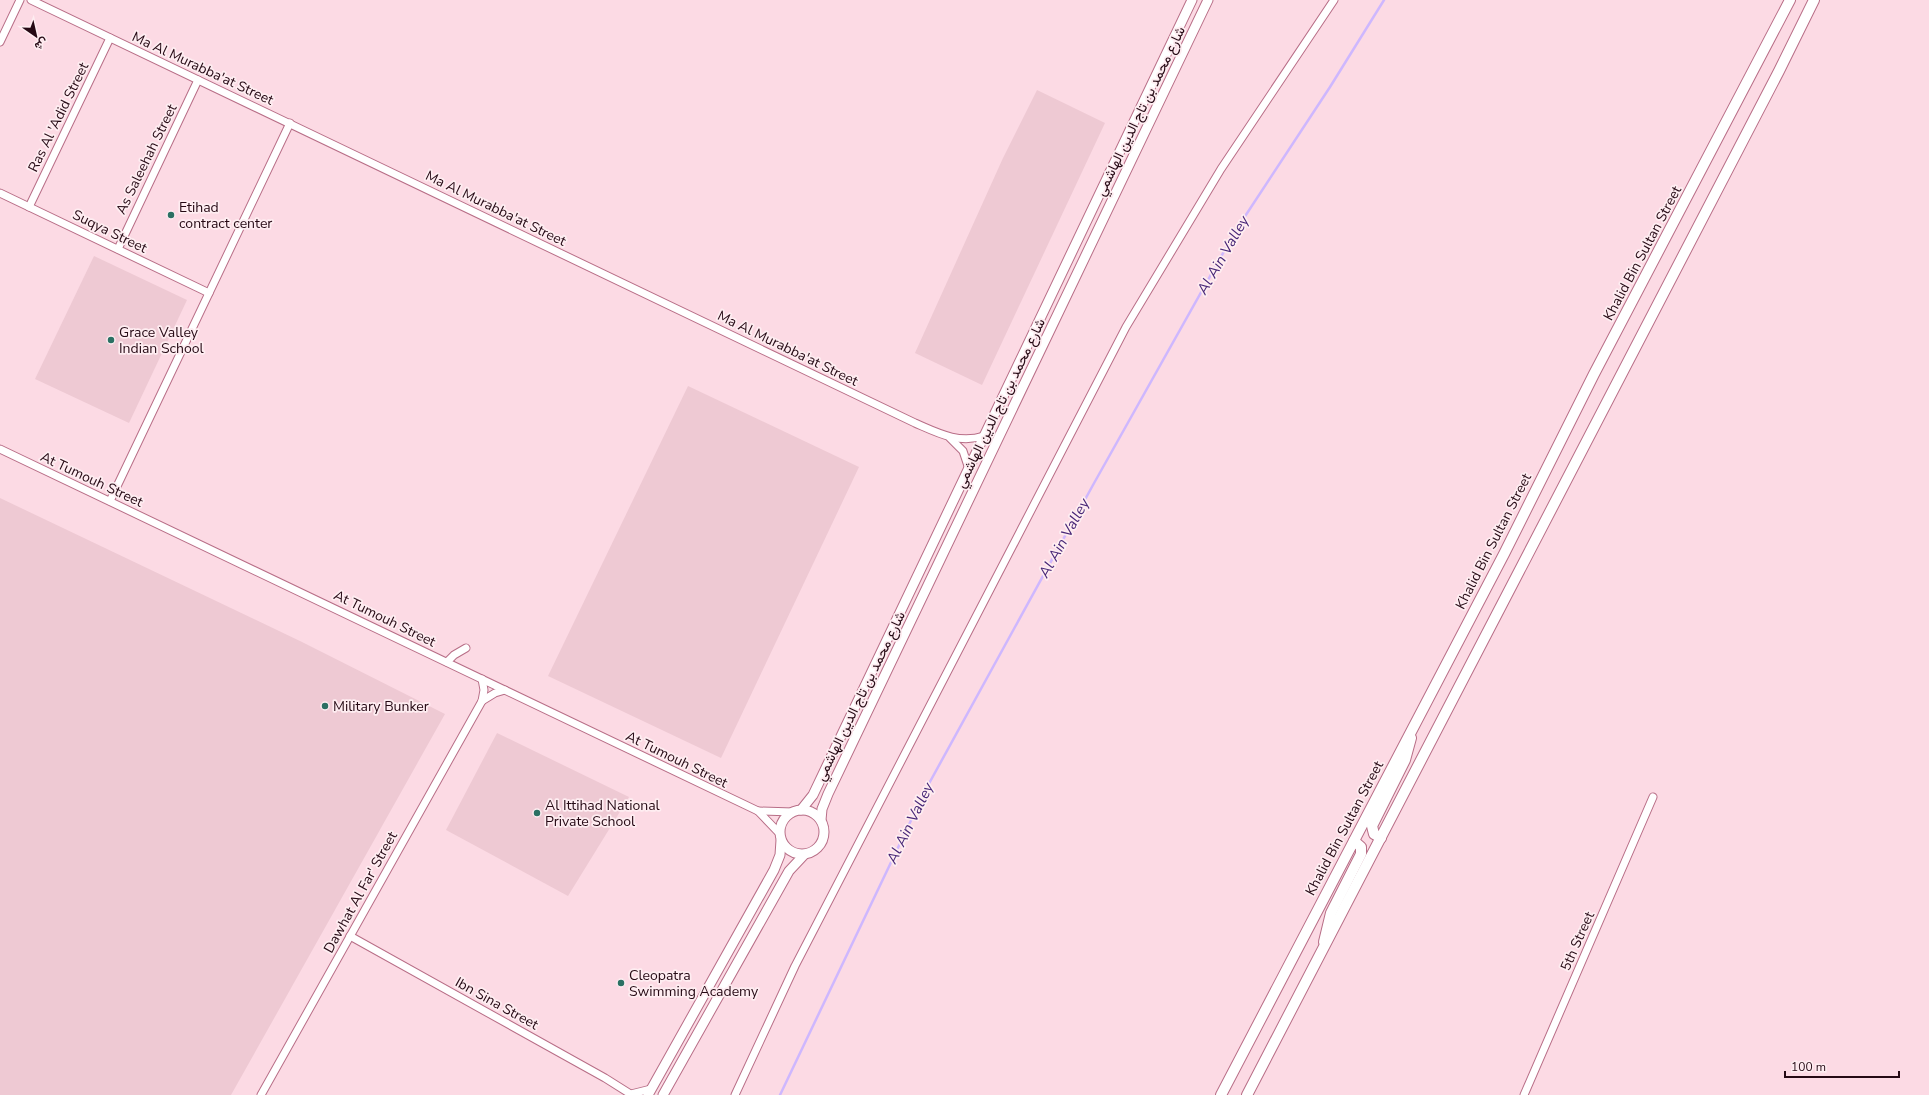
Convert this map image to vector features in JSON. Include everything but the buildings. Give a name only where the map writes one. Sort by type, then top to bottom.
[{"type":"main road","points":[[1767,45],[1768,31],[1784,0]]},
{"type":"main road","name":"Khalid Bin Sultan Street","points":[[1221,1095],[1504,554],[1591,381],[1790,0]]},
{"type":"main road","points":[[1247,1095],[1324,950],[1779,71],[1814,0]]},
{"type":"main road","points":[[1779,71],[1818,0]]},
{"type":"main road","points":[[1381,838],[1374,834],[1372,826],[1408,753],[1411,730]]},
{"type":"main road","points":[[1324,950],[1326,931],[1331,913],[1361,854],[1361,847],[1354,841]]},
{"type":"street","points":[[0,42],[20,0]]},
{"type":"street","name":"Ma Al Murabba'at Street","points":[[31,0],[915,423],[950,438],[971,439],[984,436]]},
{"type":"street","name":"شارع محمد بن تاج الدين الهاشمي","points":[[797,811],[813,795],[1192,0]]},
{"type":"street","name":"شارع محمد بن تاج الدين الهاشمي","points":[[821,820],[822,809],[828,794],[1208,0]]},
{"type":"street","points":[[735,1095],[795,966],[1126,326],[1221,169],[1334,0]]},
{"type":"street","name":"Ras Al 'Adid Street","points":[[29,207],[110,38]]},
{"type":"street","name":"As Saleehah Street","points":[[118,249],[198,80]]},
{"type":"street","points":[[110,502],[290,124]]},
{"type":"street","name":"Suqya Street","points":[[0,194],[209,293]]},
{"type":"street","name":"Ma Al Murabba'at Street","points":[[950,438],[963,451],[969,469]]},
{"type":"street","name":"At Tumouh Street","points":[[0,449],[758,811],[780,837]]},
{"type":"street","points":[[447,662],[454,655],[466,648]]},
{"type":"street","name":"Dawhat Al Far' Street","points":[[261,1095],[482,701],[484,690],[482,679]]},
{"type":"street","points":[[482,701],[491,695],[505,690]]},
{"type":"street","name":"5th Street","points":[[1524,1095],[1653,797]]},
{"type":"street","name":"At Tumouh Street","points":[[758,811],[797,811]]},
{"type":"street","points":[[649,1092],[774,870],[780,855],[780,837],[783,821],[797,811],[814,814],[821,820],[825,830],[821,845],[814,852],[804,855],[792,853],[784,845],[780,837]]},
{"type":"street","points":[[663,1095],[789,871],[804,855]]},
{"type":"street","name":"Ibn Sina Street","points":[[350,936],[631,1095],[649,1092]]},
{"type":"shaded area","points":[[1037,90],[1105,123],[982,385],[915,353],[1003,158]]},
{"type":"shaded area","name":"Grace Valley Indian School","points":[[94,256],[187,300],[129,423],[35,379]]},
{"type":"shaded area","points":[[688,386],[859,467],[721,758],[548,676]]},
{"type":"shaded area","points":[[0,498],[302,642],[445,714],[231,1095],[0,1095]]},
{"type":"shaded area","name":"Al Ittihad National Private School","points":[[497,733],[629,797],[568,896],[446,830]]},
{"type":"waterway","name":"Al Ain Valley","points":[[780,1095],[926,789],[1093,485],[1236,230],[1330,87],[1384,0]]},
{"type":"place","name":"Etihad contract center","points":[[171,215]]},
{"type":"place","name":"Grace Valley Indian School","points":[[111,340]]},
{"type":"place","name":"Military Bunker","points":[[325,706]]},
{"type":"place","name":"Al Ittihad National Private School","points":[[537,813]]},
{"type":"place","name":"Cleopatra Swimming Academy","points":[[621,983]]}]
